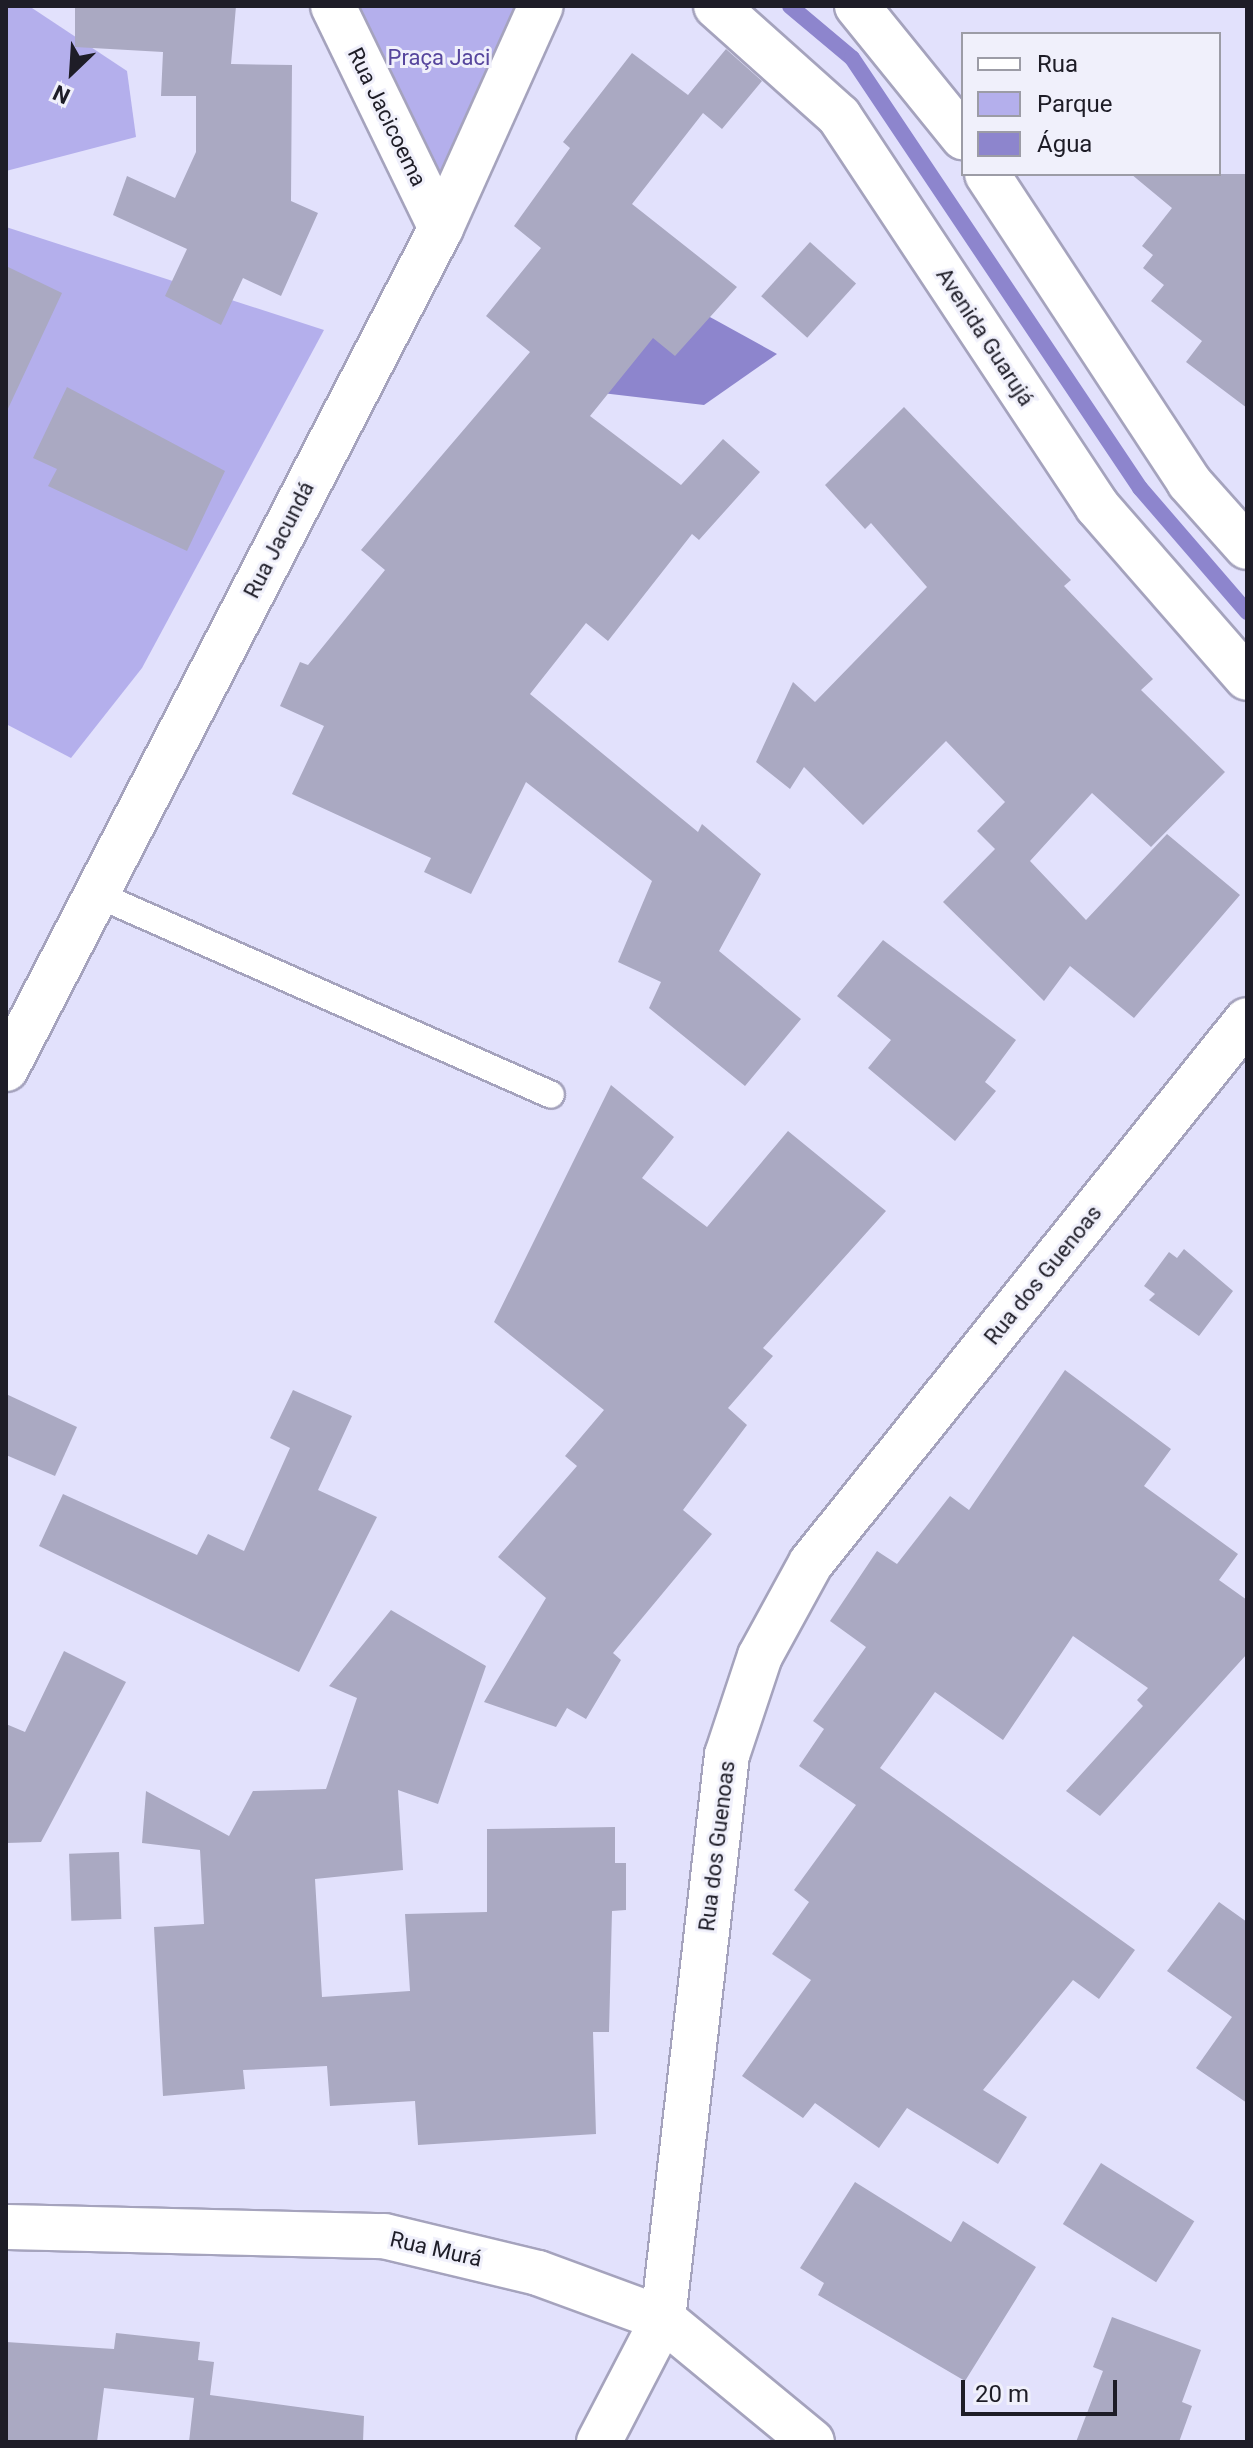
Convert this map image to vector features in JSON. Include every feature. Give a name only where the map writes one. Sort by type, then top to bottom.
[{"type":"street","name":"Rua Jacicoema","points":[[333,6],[441,228]]},
{"type":"street","name":"Rua Jacundá","points":[[6,1069],[441,228],[541,6]]},
{"type":"street","name":"Avenida Guarujá","points":[[716,6],[839,116],[1097,506],[1247,678]]},
{"type":"street","points":[[857,6],[961,135]]},
{"type":"street","points":[[988,176],[1189,482],[1247,547]]},
{"type":"street","name":"Rua dos Guenoas","points":[[599,2442],[663,2319],[727,1755],[760,1656],[811,1563],[1247,1020]]},
{"type":"street","name":"Rua Murá","points":[[6,2227],[384,2236],[538,2273],[663,2319],[812,2442]]},
{"type":"lane","points":[[96,894],[551,1095]]},
{"type":"green space","points":[[6,6],[29,6],[127,71],[136,137],[6,171]]},
{"type":"green space","name":"Praça Jaci","points":[[358,6],[517,6],[442,190]]},
{"type":"green space","points":[[6,227],[324,330],[142,668],[71,758],[6,724]]},
{"type":"water","points":[[670,295],[777,354],[704,405],[602,393]]},
{"type":"building","points":[[75,6],[236,6],[231,64],[292,65],[291,201],[318,213],[281,296],[243,278],[221,325],[165,296],[187,249],[113,215],[127,176],[175,198],[196,152],[196,96],[161,96],[163,52],[75,47]]},
{"type":"building","points":[[726,49],[762,81],[722,129],[703,113],[632,204],[737,287],[675,356],[653,338],[590,416],[681,485],[723,439],[760,472],[699,540],[692,534],[608,641],[586,623],[530,694],[698,832],[702,824],[761,874],[719,951],[801,1019],[745,1086],[649,1008],[661,982],[618,962],[652,881],[526,782],[471,894],[424,872],[431,858],[292,794],[324,726],[280,706],[300,662],[308,665],[385,570],[361,550],[530,352],[486,316],[541,248],[514,226],[570,148],[563,142],[632,53],[688,95]]},
{"type":"building","points":[[1247,174],[1247,408],[1186,362],[1202,341],[1151,301],[1164,285],[1143,268],[1153,255],[1142,246],[1172,208],[1133,176]]},
{"type":"building","points":[[810,242],[856,283],[807,338],[761,296]]},
{"type":"building","points":[[6,266],[62,293],[6,413]]},
{"type":"building","points":[[67,387],[225,471],[187,551],[48,486],[57,469],[33,458]]},
{"type":"building","points":[[904,407],[1071,580],[1064,586],[1153,679],[1141,690],[1225,772],[1151,847],[1092,793],[1030,861],[1086,920],[1167,834],[1240,895],[1134,1018],[1070,966],[1044,1001],[943,902],[995,849],[977,831],[1005,802],[946,741],[863,825],[804,767],[790,789],[756,762],[793,682],[815,702],[927,587],[871,523],[865,529],[825,485]]},
{"type":"building","points":[[883,940],[1016,1040],[985,1082],[996,1091],[955,1141],[868,1068],[891,1040],[837,996]]},
{"type":"building","points":[[611,1085],[674,1137],[642,1178],[707,1227],[788,1131],[886,1211],[763,1348],[773,1356],[728,1408],[747,1425],[683,1510],[712,1534],[613,1653],[621,1660],[586,1719],[567,1708],[556,1727],[484,1702],[546,1598],[498,1557],[577,1466],[565,1456],[604,1410],[494,1322]]},
{"type":"building","points":[[1184,1249],[1233,1291],[1199,1336],[1149,1300],[1155,1294],[1144,1286],[1169,1252],[1177,1258]]},
{"type":"building","points":[[1065,1370],[1171,1449],[1144,1486],[1238,1554],[1219,1580],[1247,1600],[1247,1654],[1100,1816],[1066,1791],[1143,1706],[1137,1700],[1148,1688],[1073,1636],[1003,1740],[935,1692],[880,1768],[1135,1950],[1099,1999],[1073,1980],[983,2090],[1027,2117],[998,2164],[907,2108],[879,2148],[815,2103],[803,2118],[742,2076],[811,1980],[772,1954],[809,1902],[794,1890],[856,1805],[799,1766],[824,1729],[813,1721],[866,1647],[830,1621],[877,1551],[897,1564],[950,1496],[969,1510]]},
{"type":"building","points":[[293,1390],[352,1416],[318,1490],[377,1517],[299,1672],[39,1546],[63,1494],[197,1555],[208,1534],[244,1551],[290,1448],[270,1438]]},
{"type":"building","points":[[6,1394],[77,1427],[55,1476],[6,1455]]},
{"type":"building","points":[[391,1610],[486,1666],[438,1804],[398,1790],[403,1870],[315,1879],[322,1997],[410,1991],[405,1914],[487,1912],[487,1829],[615,1827],[615,1863],[626,1863],[626,1910],[612,1911],[609,2032],[593,2032],[596,2134],[418,2145],[415,2101],[330,2106],[327,2066],[243,2070],[245,2089],[163,2096],[154,1927],[204,1924],[200,1850],[142,1843],[146,1791],[229,1836],[253,1791],[326,1789],[357,1698],[329,1686]]},
{"type":"building","points":[[64,1651],[126,1682],[41,1842],[6,1843],[6,1724],[25,1732]]},
{"type":"building","points":[[119,1852],[121,1919],[71,1921],[69,1854]]},
{"type":"building","points":[[1219,1902],[1247,1922],[1247,2103],[1196,2068],[1232,2017],[1167,1971]]},
{"type":"building","points":[[1101,2163],[1194,2221],[1156,2282],[1063,2224]]},
{"type":"building","points":[[855,2182],[951,2242],[963,2221],[1036,2267],[965,2381],[818,2295],[824,2283],[800,2268]]},
{"type":"building","points":[[1112,2317],[1201,2350],[1182,2402],[1192,2406],[1179,2442],[1076,2442],[1103,2371],[1093,2367]]},
{"type":"building","points":[[116,2333],[200,2342],[198,2360],[214,2362],[210,2395],[364,2416],[363,2442],[189,2442],[194,2398],[104,2388],[97,2442],[6,2442],[6,2342],[114,2349]]},
{"type":"waterway","points":[[790,6],[852,58],[1140,488],[1247,612]]}]
